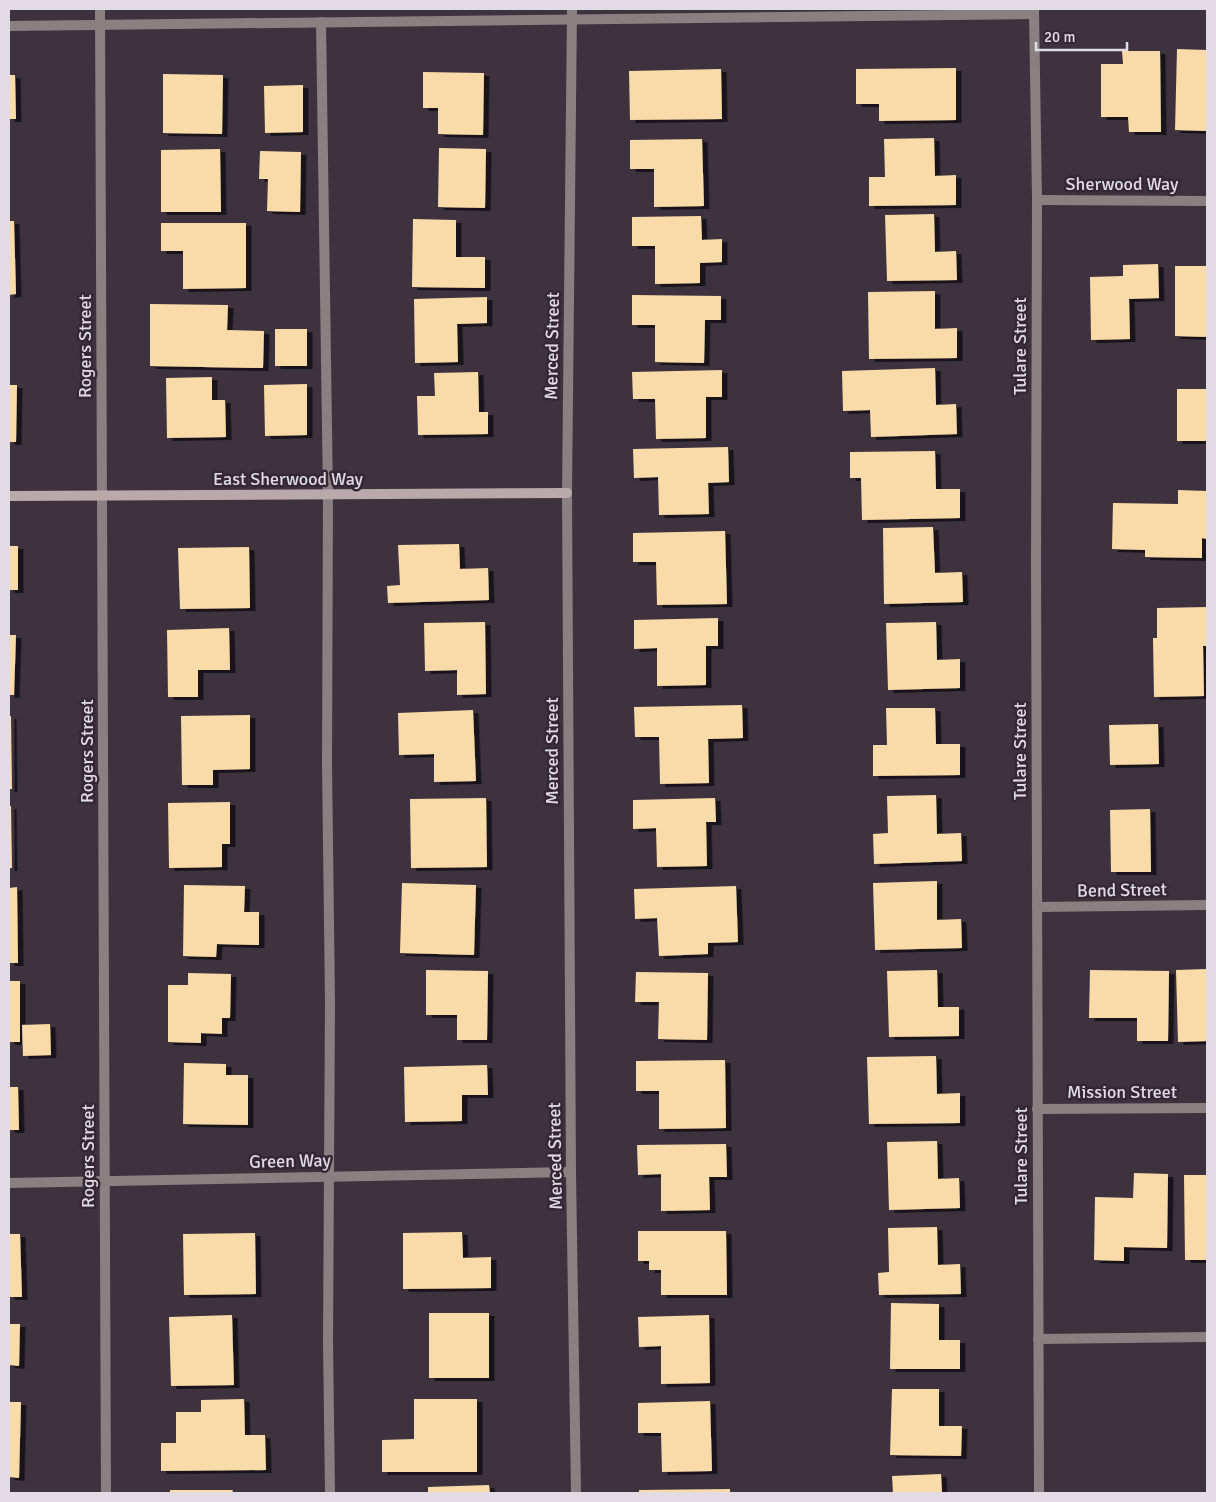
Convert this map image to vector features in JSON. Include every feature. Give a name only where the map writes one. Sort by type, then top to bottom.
[{"type":"street","name":"Rogers Street","points":[[100,9],[106,1493]]},
{"type":"street","points":[[9,26],[321,22],[572,14],[1034,11]]},
{"type":"street","name":"Tulare Street","points":[[1034,11],[1037,200],[1036,556],[1039,1493]]},
{"type":"street","name":"Merced Street","points":[[572,14],[567,493],[571,1172],[576,1493]]},
{"type":"street","points":[[321,22],[328,495],[327,764],[330,1002],[328,1341],[330,1493]]},
{"type":"street","name":"Sherwood Way","points":[[1037,200],[1207,201]]},
{"type":"street","name":"East Sherwood Way","points":[[9,496],[567,493]]},
{"type":"street","name":"Bend Street","points":[[1037,907],[1207,905]]},
{"type":"street","name":"Mission Street","points":[[1037,1109],[1207,1108]]},
{"type":"street","name":"Green Way","points":[[9,1183],[571,1172]]},
{"type":"street","points":[[1038,1339],[1207,1337]]},
{"type":"building","points":[[1177,49],[1207,50],[1207,131],[1175,130]]},
{"type":"building","points":[[1122,51],[1160,51],[1161,132],[1129,132],[1128,117],[1101,117],[1101,64],[1123,64]]},
{"type":"building","points":[[956,68],[956,120],[879,121],[879,104],[856,104],[856,69]]},
{"type":"building","points":[[721,69],[722,119],[630,120],[629,71]]},
{"type":"building","points":[[423,72],[484,73],[483,135],[438,134],[438,108],[423,108]]},
{"type":"building","points":[[163,74],[223,75],[222,134],[163,133]]},
{"type":"building","points":[[9,75],[15,75],[16,119],[9,119]]},
{"type":"building","points":[[303,85],[303,132],[265,133],[264,86]]},
{"type":"building","points":[[934,138],[935,176],[956,175],[956,205],[869,206],[869,177],[885,177],[884,139]]},
{"type":"building","points":[[702,139],[704,206],[654,207],[654,169],[630,169],[630,140]]},
{"type":"building","points":[[439,148],[486,149],[485,208],[438,207]]},
{"type":"building","points":[[220,149],[221,212],[161,212],[161,150]]},
{"type":"building","points":[[260,151],[301,152],[300,212],[267,211],[268,179],[259,179]]},
{"type":"building","points":[[934,214],[935,252],[956,251],[957,280],[887,281],[885,215]]},
{"type":"building","points":[[701,216],[702,240],[722,239],[722,262],[700,263],[700,283],[655,284],[655,246],[632,246],[632,217]]},
{"type":"building","points":[[413,219],[456,220],[456,257],[485,257],[485,288],[412,287]]},
{"type":"building","points":[[9,221],[14,221],[16,294],[9,295]]},
{"type":"building","points":[[161,223],[246,223],[246,288],[183,289],[183,251],[161,251]]},
{"type":"building","points":[[1158,264],[1159,298],[1129,299],[1130,339],[1091,340],[1090,277],[1123,276],[1123,265]]},
{"type":"building","points":[[1175,266],[1207,266],[1207,337],[1175,336]]},
{"type":"building","points":[[935,291],[935,329],[957,328],[957,358],[869,359],[868,292]]},
{"type":"building","points":[[632,295],[721,296],[721,320],[705,320],[704,363],[655,362],[655,325],[632,325]]},
{"type":"building","points":[[487,297],[487,323],[457,324],[458,362],[415,363],[414,299]]},
{"type":"building","points":[[150,304],[228,305],[227,330],[264,331],[263,368],[150,366]]},
{"type":"building","points":[[275,329],[307,329],[307,366],[275,366]]},
{"type":"building","points":[[935,368],[936,405],[956,404],[957,434],[871,437],[870,410],[843,411],[842,371]]},
{"type":"building","points":[[722,370],[722,397],[706,397],[706,438],[656,439],[655,399],[633,399],[632,372]]},
{"type":"building","points":[[478,372],[479,412],[488,412],[488,434],[418,435],[417,396],[435,396],[434,373]]},
{"type":"building","points":[[212,377],[212,400],[225,400],[226,437],[167,438],[166,378]]},
{"type":"building","points":[[307,384],[307,435],[265,436],[264,385]]},
{"type":"building","points":[[9,385],[17,385],[16,442],[9,442]]},
{"type":"building","points":[[1177,389],[1207,389],[1207,441],[1177,441]]},
{"type":"building","points":[[728,447],[729,482],[708,483],[709,514],[659,515],[658,477],[634,478],[633,449]]},
{"type":"building","points":[[935,451],[936,489],[960,489],[960,518],[862,520],[861,478],[850,478],[850,452]]},
{"type":"building","points":[[1178,490],[1207,491],[1207,539],[1202,538],[1202,558],[1145,557],[1145,550],[1112,549],[1113,503],[1178,504]]},
{"type":"building","points":[[933,527],[935,573],[962,572],[963,602],[884,604],[883,528]]},
{"type":"building","points":[[725,531],[727,604],[657,605],[656,562],[633,562],[633,533]]},
{"type":"building","points":[[459,544],[460,569],[488,568],[489,600],[388,603],[387,586],[400,585],[398,545]]},
{"type":"building","points":[[9,546],[18,546],[18,590],[9,590]]},
{"type":"building","points":[[249,547],[250,608],[180,609],[178,548]]},
{"type":"building","points":[[1207,607],[1207,646],[1203,646],[1204,696],[1154,697],[1153,638],[1157,638],[1157,608]]},
{"type":"building","points":[[718,618],[718,646],[706,646],[706,685],[657,686],[657,648],[634,649],[634,620]]},
{"type":"building","points":[[485,622],[486,694],[457,695],[457,670],[425,671],[424,623]]},
{"type":"building","points":[[936,622],[937,660],[960,659],[960,688],[888,690],[886,623]]},
{"type":"building","points":[[229,628],[230,670],[198,670],[198,697],[168,697],[167,630]]},
{"type":"building","points":[[9,635],[16,635],[14,695],[9,695]]},
{"type":"building","points":[[742,705],[743,738],[708,739],[709,783],[660,784],[659,737],[635,737],[634,707]]},
{"type":"building","points":[[886,708],[935,708],[936,744],[960,744],[960,775],[873,776],[873,745],[887,745]]},
{"type":"building","points":[[473,710],[476,781],[434,782],[434,754],[399,755],[398,713]]},
{"type":"building","points":[[250,715],[250,769],[213,770],[213,785],[182,785],[181,716]]},
{"type":"building","points":[[9,716],[11,716],[12,789],[9,789]]},
{"type":"building","points":[[1158,724],[1159,764],[1110,765],[1109,725]]},
{"type":"building","points":[[936,795],[937,834],[961,833],[962,861],[874,864],[873,834],[888,833],[887,796]]},
{"type":"building","points":[[486,798],[487,867],[411,868],[410,799]]},
{"type":"building","points":[[715,798],[716,822],[706,822],[707,866],[657,867],[656,828],[633,829],[633,800]]},
{"type":"building","points":[[230,802],[230,844],[222,844],[222,867],[169,868],[168,803]]},
{"type":"building","points":[[9,806],[11,806],[12,868],[9,868]]},
{"type":"building","points":[[1150,809],[1151,872],[1111,872],[1110,810]]},
{"type":"building","points":[[937,881],[937,920],[961,919],[962,948],[875,950],[873,883]]},
{"type":"building","points":[[402,883],[476,885],[474,955],[400,953]]},
{"type":"building","points":[[184,885],[245,886],[244,912],[259,912],[259,945],[217,944],[216,957],[183,956]]},
{"type":"building","points":[[736,886],[738,942],[708,943],[708,954],[659,956],[657,918],[635,919],[634,889]]},
{"type":"building","points":[[17,887],[18,963],[9,963],[9,888]]},
{"type":"building","points":[[1207,969],[1207,1041],[1178,1042],[1176,970]]},
{"type":"building","points":[[426,970],[488,971],[487,1040],[457,1040],[457,1015],[426,1015]]},
{"type":"building","points":[[937,970],[938,1007],[959,1007],[959,1036],[889,1037],[887,971]]},
{"type":"building","points":[[1090,970],[1169,971],[1168,1041],[1137,1041],[1137,1018],[1089,1018]]},
{"type":"building","points":[[636,972],[708,973],[707,1040],[658,1039],[659,1002],[635,1002]]},
{"type":"building","points":[[188,973],[231,974],[230,1018],[222,1018],[222,1034],[201,1033],[201,1043],[168,1042],[168,985],[188,985]]},
{"type":"building","points":[[9,981],[20,981],[20,1042],[9,1042]]},
{"type":"building","points":[[50,1024],[51,1055],[23,1056],[22,1025]]},
{"type":"building","points":[[936,1056],[937,1094],[960,1093],[960,1123],[869,1124],[867,1057]]},
{"type":"building","points":[[725,1060],[726,1128],[659,1129],[659,1091],[636,1091],[636,1061]]},
{"type":"building","points":[[184,1063],[226,1064],[226,1075],[248,1075],[248,1125],[183,1124]]},
{"type":"building","points":[[487,1065],[488,1095],[462,1095],[462,1121],[405,1122],[404,1067]]},
{"type":"building","points":[[9,1087],[18,1087],[19,1130],[9,1130]]},
{"type":"building","points":[[937,1141],[938,1179],[959,1178],[960,1208],[889,1210],[887,1142]]},
{"type":"building","points":[[726,1144],[727,1177],[709,1177],[710,1210],[661,1211],[661,1174],[638,1175],[637,1145]]},
{"type":"building","points":[[1134,1173],[1168,1174],[1167,1248],[1124,1247],[1124,1261],[1094,1260],[1095,1197],[1133,1198]]},
{"type":"building","points":[[1184,1175],[1207,1175],[1207,1260],[1185,1260]]},
{"type":"building","points":[[937,1227],[938,1265],[960,1264],[961,1294],[879,1295],[878,1273],[889,1272],[888,1228]]},
{"type":"building","points":[[638,1231],[726,1231],[727,1295],[661,1295],[661,1270],[649,1270],[649,1261],[638,1261]]},
{"type":"building","points":[[462,1232],[463,1258],[491,1257],[491,1288],[403,1289],[403,1233]]},
{"type":"building","points":[[255,1233],[256,1294],[184,1295],[183,1234]]},
{"type":"building","points":[[9,1234],[20,1234],[22,1297],[9,1297]]},
{"type":"building","points":[[891,1303],[939,1304],[939,1340],[960,1340],[960,1369],[890,1369]]},
{"type":"building","points":[[429,1313],[489,1313],[489,1378],[429,1378]]},
{"type":"building","points":[[232,1315],[234,1385],[171,1386],[169,1317]]},
{"type":"building","points":[[709,1315],[710,1383],[661,1384],[661,1346],[639,1347],[638,1317]]},
{"type":"building","points":[[9,1324],[20,1324],[19,1366],[9,1365]]},
{"type":"building","points":[[892,1389],[939,1389],[939,1426],[962,1426],[961,1456],[890,1455]]},
{"type":"building","points":[[244,1399],[245,1435],[265,1435],[266,1470],[161,1471],[161,1443],[176,1443],[176,1412],[201,1412],[201,1400]]},
{"type":"building","points":[[414,1399],[477,1399],[477,1472],[382,1472],[382,1440],[414,1439]]},
{"type":"building","points":[[710,1401],[712,1471],[662,1472],[661,1433],[638,1433],[638,1403]]},
{"type":"building","points":[[9,1402],[21,1402],[19,1478],[9,1477]]},
{"type":"building","points":[[941,1474],[942,1493],[893,1493],[892,1476]]},
{"type":"building","points":[[489,1485],[490,1493],[428,1493],[428,1487]]},
{"type":"building","points":[[730,1489],[730,1493],[639,1493],[639,1490]]},
{"type":"building","points":[[170,1490],[233,1490],[232,1493],[170,1493]]}]
